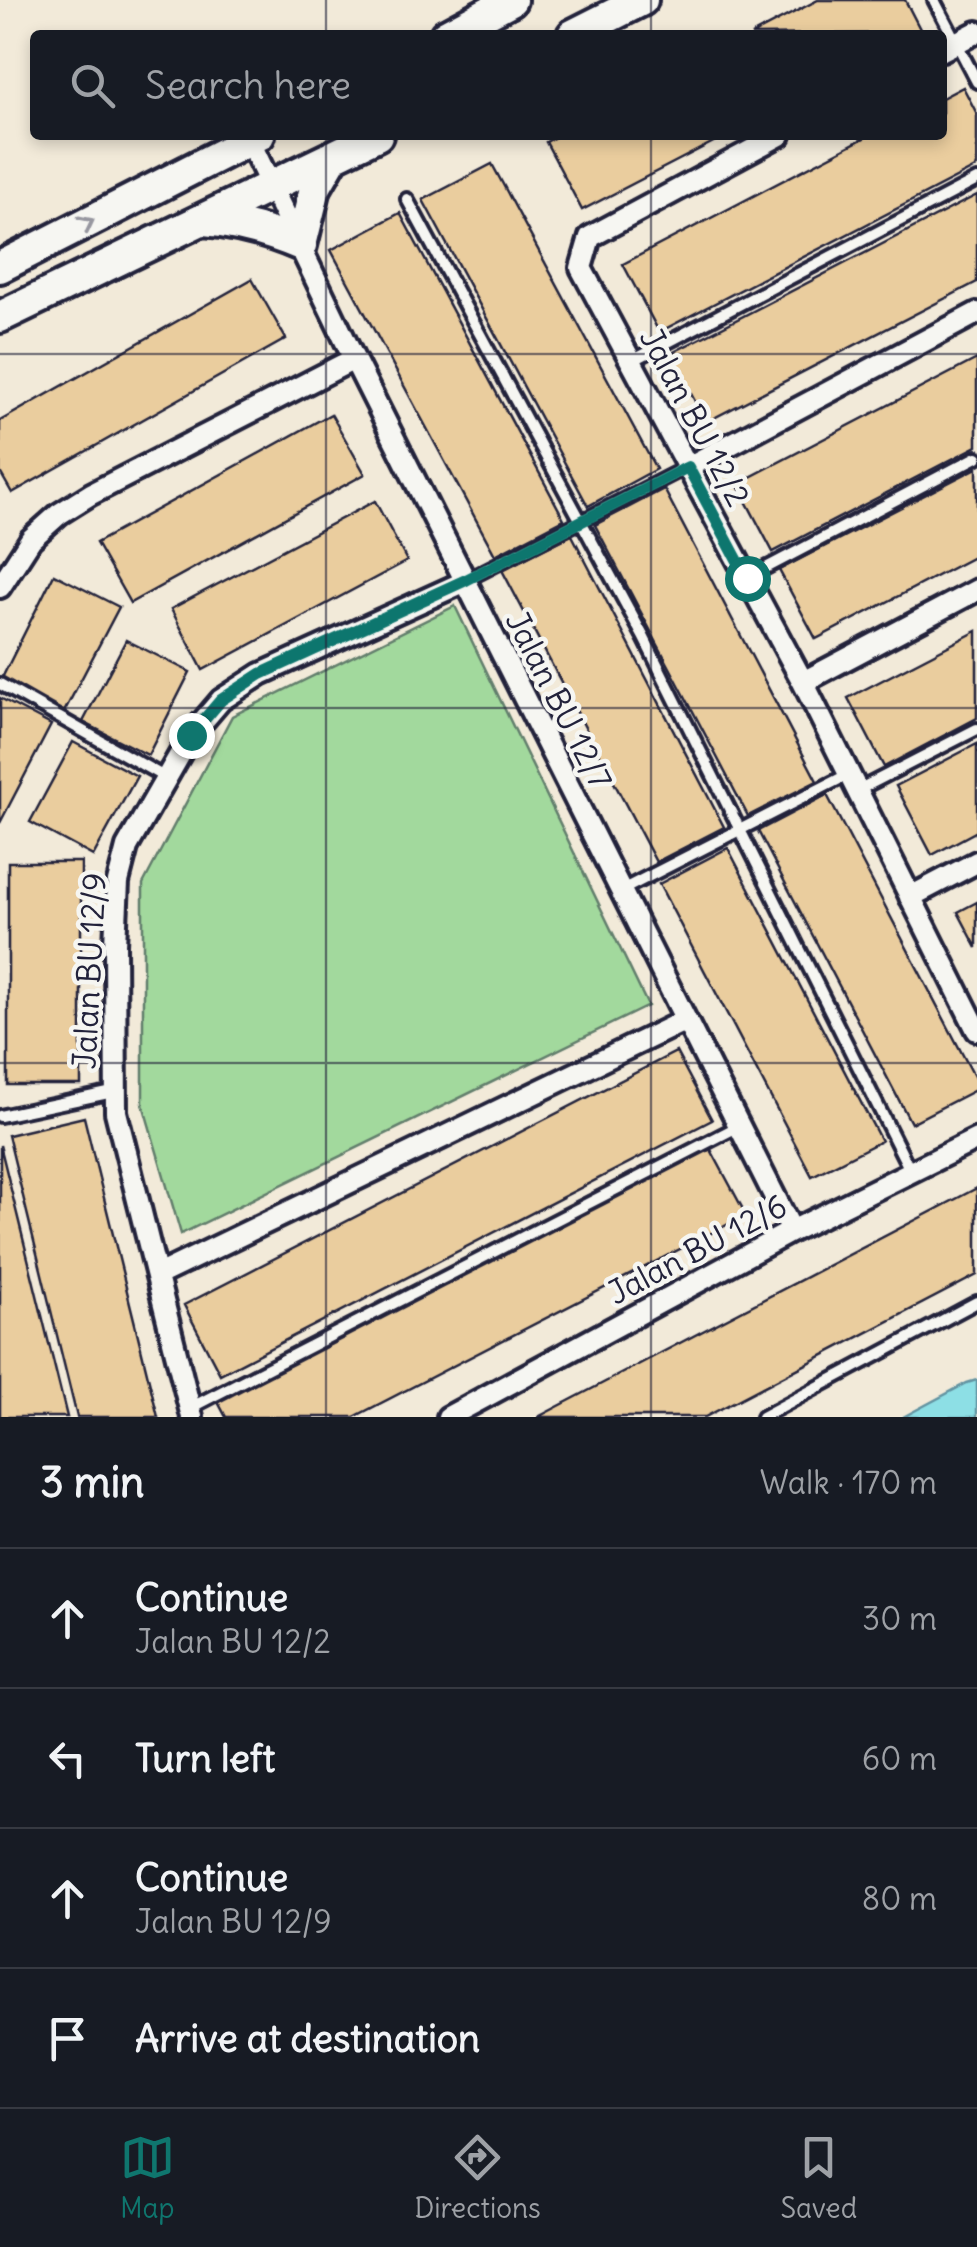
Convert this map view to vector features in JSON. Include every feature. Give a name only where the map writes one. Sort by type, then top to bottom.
[{"type":"main road","points":[[455,30],[511,0]]},
{"type":"main road","points":[[583,30],[642,0]]},
{"type":"main road","points":[[0,267],[250,140]]},
{"type":"main road","points":[[0,317],[367,140]]},
{"type":"main road","points":[[204,220],[270,231],[301,245],[315,188],[333,158]]},
{"type":"street","points":[[949,47],[977,32]]},
{"type":"street","name":"Jalan BU 12/7","points":[[255,140],[272,186],[354,359],[792,1231]]},
{"type":"street","name":"Jalan BU 12/2","points":[[771,140],[590,236],[582,268],[802,682],[910,897],[971,1003],[977,1030]]},
{"type":"street","points":[[688,467],[977,314]]},
{"type":"street","points":[[0,587],[31,539],[59,514],[354,359]]},
{"type":"street","name":"Jalan BU 12/9","points":[[191,1412],[114,1092],[118,882],[127,848],[191,735],[221,700],[261,674],[466,580]]},
{"type":"street","points":[[802,682],[977,590]]},
{"type":"street","points":[[910,897],[977,862]]},
{"type":"street","points":[[158,1275],[686,1020]]},
{"type":"street","name":"Jalan BU 12/6","points":[[448,1417],[792,1231],[977,1139]]},
{"type":"lane","points":[[934,0],[944,30]]},
{"type":"lane","points":[[949,47],[977,82]]},
{"type":"lane","points":[[632,361],[977,180]]},
{"type":"lane","points":[[408,198],[643,636],[911,1172]]},
{"type":"lane","points":[[747,578],[977,457]]},
{"type":"lane","points":[[466,580],[688,467]]},
{"type":"lane","points":[[0,684],[167,778]]},
{"type":"lane","points":[[621,891],[738,830],[977,729]]},
{"type":"lane","points":[[0,1116],[114,1092]]},
{"type":"lane","points":[[191,1412],[739,1126]]},
{"type":"lane","points":[[762,1417],[977,1302]]},
{"type":"green space","points":[[455,606],[648,1006],[181,1234],[143,1104],[143,884],[232,716]]},
{"type":"water","points":[[977,1380],[977,1417],[903,1417],[967,1383]]},
{"type":"building","points":[[818,0],[905,0],[920,30],[761,30]]},
{"type":"building","points":[[963,87],[977,114],[977,167],[659,332],[623,264],[860,140],[947,140],[947,95]]},
{"type":"building","points":[[550,140],[717,140],[582,210],[546,142]]},
{"type":"building","points":[[492,164],[656,469],[588,506],[423,200]]},
{"type":"building","points":[[977,195],[977,282],[706,422],[670,354]]},
{"type":"building","points":[[400,213],[564,519],[495,555],[331,250]]},
{"type":"building","points":[[252,279],[286,339],[12,493],[0,472],[0,421]]},
{"type":"building","points":[[977,359],[977,446],[773,552],[737,484]]},
{"type":"building","points":[[331,414],[365,474],[130,603],[96,543]]},
{"type":"building","points":[[977,468],[977,555],[816,639],[779,570]]},
{"type":"building","points":[[664,489],[817,781],[748,816],[595,525]]},
{"type":"building","points":[[375,501],[407,561],[203,670],[171,609]]},
{"type":"building","points":[[572,535],[724,827],[656,862],[502,570]]},
{"type":"building","points":[[54,574],[119,607],[63,714],[0,682]]},
{"type":"building","points":[[977,631],[977,718],[884,767],[848,698]]},
{"type":"building","points":[[126,640],[190,672],[148,755],[83,722]]},
{"type":"building","points":[[0,698],[51,725],[0,823]]},
{"type":"building","points":[[73,742],[137,776],[93,856],[30,822]]},
{"type":"building","points":[[977,744],[977,831],[932,855],[896,786]]},
{"type":"building","points":[[827,795],[977,1082],[977,1089],[911,1123],[758,831]]},
{"type":"building","points":[[728,848],[881,1141],[812,1176],[659,884]]},
{"type":"building","points":[[8,862],[81,862],[81,1085],[8,1085]]},
{"type":"building","points":[[977,902],[977,948],[958,912]]},
{"type":"building","points":[[676,1052],[712,1120],[220,1374],[184,1305]]},
{"type":"building","points":[[84,1117],[158,1417],[77,1417],[8,1135]]},
{"type":"building","points":[[0,1145],[67,1417],[0,1417]]},
{"type":"building","points":[[709,1146],[746,1215],[354,1417],[226,1417],[217,1400]]},
{"type":"building","points":[[977,1188],[977,1275],[705,1417],[538,1417]]},
{"type":"route","points":[[191,735],[221,700],[261,674],[466,580],[688,467],[747,578]]}]
